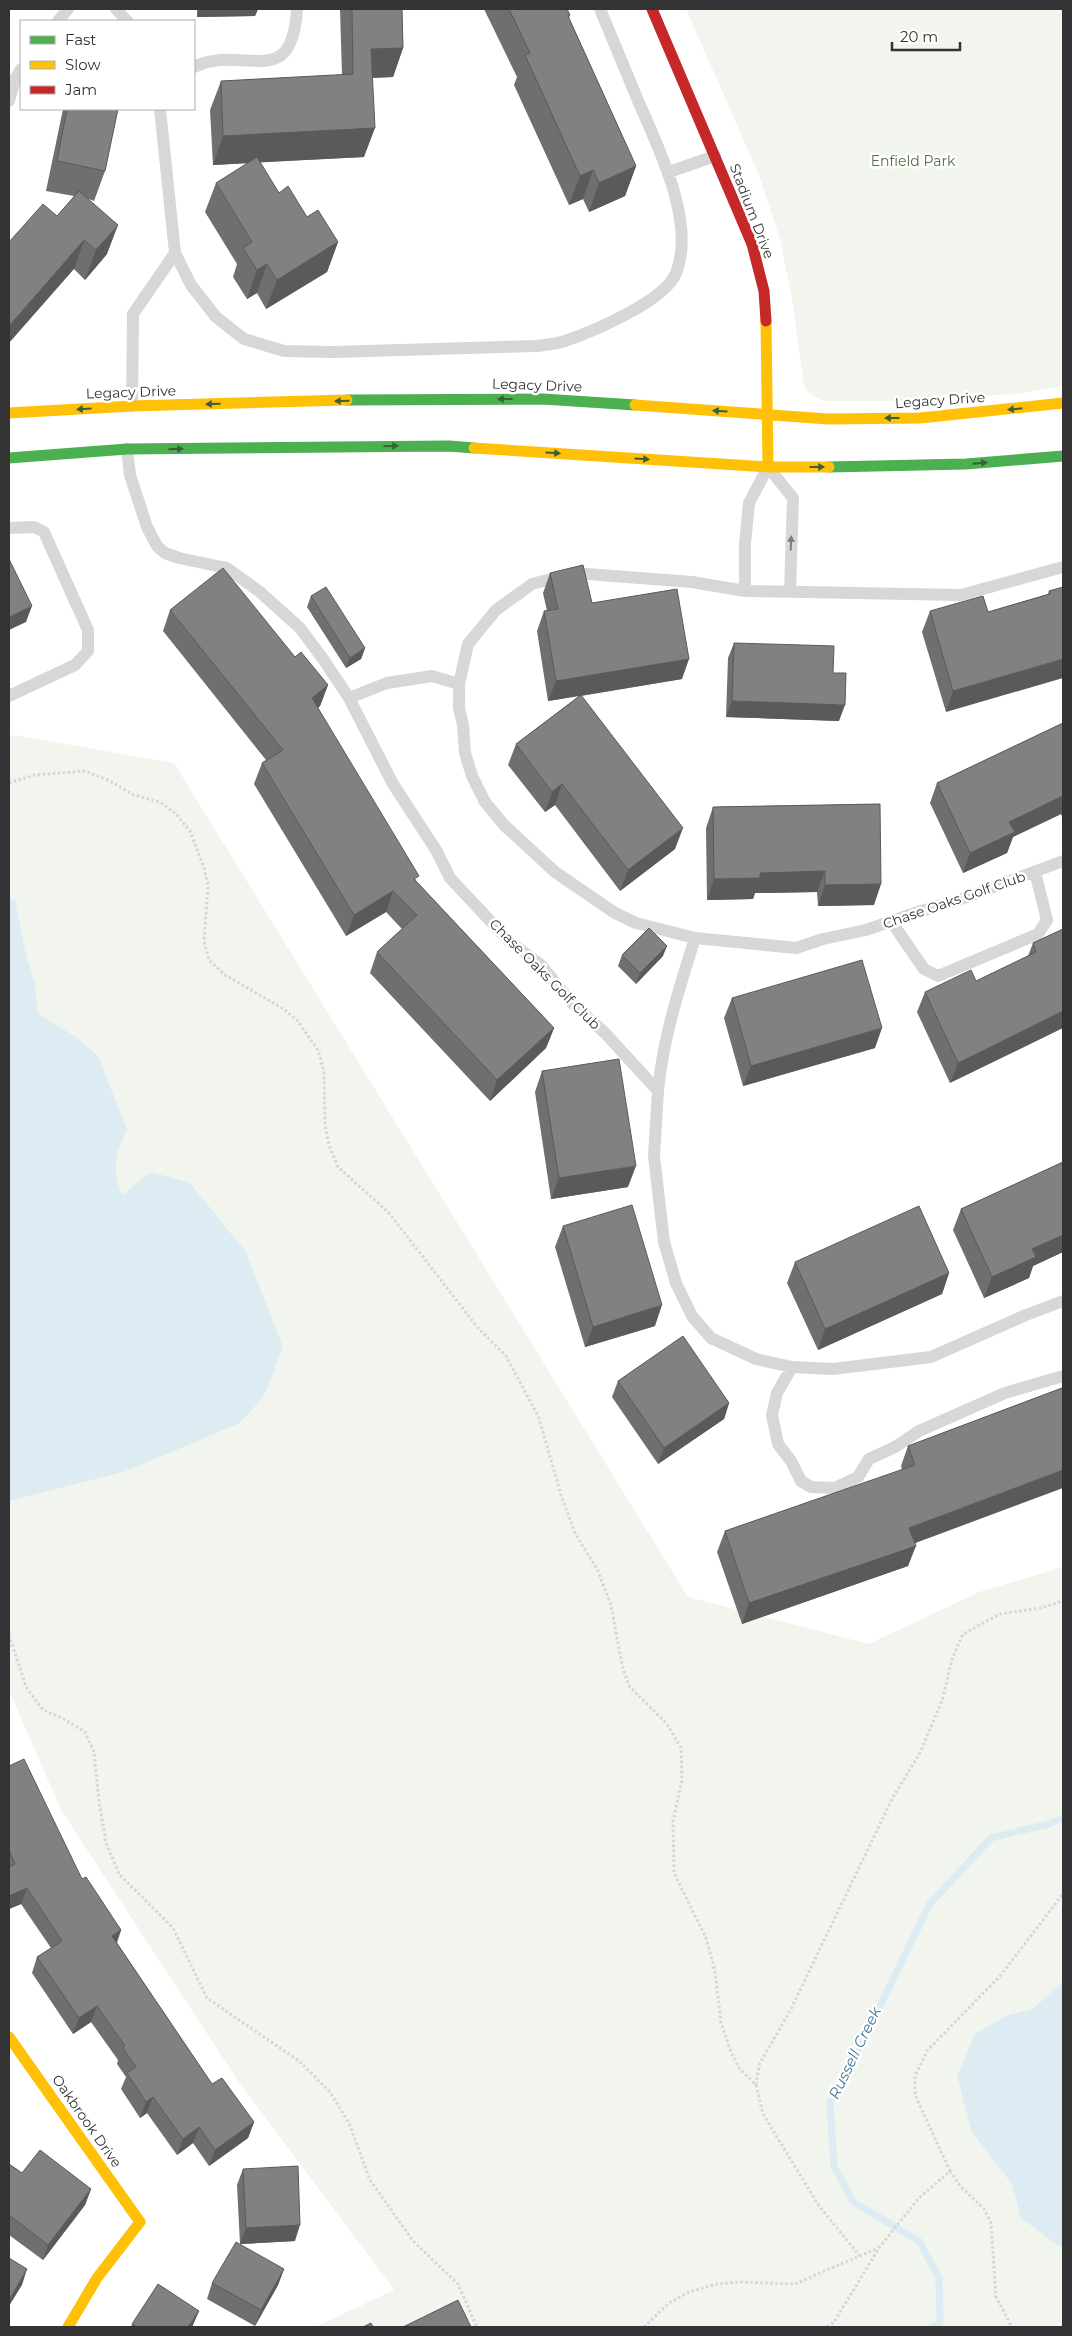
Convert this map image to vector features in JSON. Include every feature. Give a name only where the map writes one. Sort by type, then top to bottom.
[{"type":"main road","name":"Stadium Drive","points":[[652,9],[752,244],[764,291],[768,467]]},
{"type":"main road","name":"Legacy Drive","points":[[9,413],[132,411],[403,399],[543,399],[828,419],[920,418],[1063,403]]},
{"type":"main road","points":[[9,458],[128,445],[449,446],[768,467],[887,467],[966,464],[1063,456]]},
{"type":"main road","name":"Oakbrook Drive","points":[[9,2036],[140,2222],[97,2278],[68,2327]]},
{"type":"lane","points":[[59,20],[68,9]]},
{"type":"lane","points":[[116,9],[126,20]]},
{"type":"lane","points":[[195,66],[223,58],[269,62],[283,55],[292,41],[296,29],[296,9]]},
{"type":"lane","points":[[160,110],[175,253],[191,285],[216,317],[244,339],[284,351],[536,346],[564,341],[624,316],[657,296],[676,275],[682,256],[682,231],[669,172],[600,9]]},
{"type":"lane","points":[[9,101],[15,79],[20,71]]},
{"type":"lane","points":[[669,172],[715,156]]},
{"type":"lane","points":[[132,411],[134,314],[175,253]]},
{"type":"lane","name":"Chase Oaks Golf Club","points":[[128,445],[130,475],[147,527],[157,546],[165,553],[179,558],[227,568],[260,592],[300,628],[349,698],[392,784],[432,843],[450,878],[509,941],[541,965],[570,1002],[605,1033],[658,1090]]},
{"type":"lane","points":[[745,591],[749,503],[768,467],[792,498],[790,591]]},
{"type":"lane","points":[[9,528],[34,527],[44,532],[88,630],[88,651],[75,665],[9,696]]},
{"type":"lane","name":"Chase Oaks Golf Club","points":[[1063,567],[961,595],[745,591],[692,582],[574,573],[532,584],[496,610],[468,644],[459,684],[459,708],[464,725],[465,753],[472,776],[485,802],[504,825],[555,872],[615,913],[636,924],[695,938],[796,948],[823,939],[866,930],[959,900],[1063,861]]},
{"type":"lane","points":[[349,698],[387,683],[432,676],[459,684]]},
{"type":"lane","points":[[891,921],[924,969],[938,976],[1038,934],[1047,920],[1035,872]]},
{"type":"lane","points":[[695,938],[670,1018],[661,1056],[654,1156],[664,1242],[676,1283],[692,1316],[710,1338],[756,1359],[792,1366],[833,1369],[931,1358],[1026,1315],[1063,1301]]},
{"type":"lane","points":[[792,1366],[777,1393],[772,1415],[778,1444],[791,1461],[800,1481],[811,1487],[835,1488],[858,1477],[870,1459],[895,1447],[919,1431],[1005,1394],[1063,1376]]},
{"type":"path","points":[[9,783],[35,775],[84,771],[108,780],[134,795],[160,802],[176,814],[190,831],[204,868],[208,885],[204,941],[209,960],[225,975],[297,1020],[318,1050],[324,1071],[325,1125],[329,1146],[338,1167],[389,1213],[478,1328],[506,1356],[539,1418],[566,1510],[575,1533],[598,1571],[611,1606],[622,1665],[629,1686],[667,1724],[681,1748],[682,1780],[673,1821],[674,1873],[706,1938],[715,1971],[721,2023],[731,2052],[739,2068],[756,2085]]},
{"type":"path","points":[[860,2256],[819,2206],[763,2114],[756,2085],[759,2065],[790,2009],[893,1797],[920,1753],[943,1698],[952,1659],[962,1634],[1000,1614],[1041,1608],[1063,1601]]},
{"type":"path","points":[[9,1635],[26,1687],[43,1710],[62,1718],[85,1732],[94,1752],[99,1802],[106,1843],[119,1874],[173,1928],[206,1998],[300,2061],[330,2092],[349,2123],[370,2180],[413,2241],[458,2284],[476,2327]]},
{"type":"path","points":[[1012,2327],[996,2297],[991,2224],[984,2209],[961,2187],[950,2171],[915,2095],[915,2076],[927,2051],[1000,1976],[1063,1894]]},
{"type":"path","points":[[828,2327],[834,2322],[879,2248],[918,2198],[950,2171]]},
{"type":"path","points":[[644,2327],[669,2303],[689,2292],[717,2284],[740,2282],[795,2284],[879,2248]]},
{"type":"green space","name":"Enfield Park","points":[[686,9],[1063,9],[1063,386],[1016,394],[887,401],[822,401],[809,393],[804,386],[792,298],[780,239],[759,175]]},
{"type":"green space","points":[[14,735],[174,763],[688,1597],[869,1644],[979,1592],[1063,1567],[1063,2327],[315,2327],[394,2290],[236,2078],[61,1810],[9,1690],[9,737]]},
{"type":"shaded area","points":[[9,899],[15,900],[26,955],[35,984],[38,1014],[76,1037],[98,1056],[127,1130],[116,1162],[116,1176],[122,1195],[151,1172],[190,1183],[246,1252],[283,1347],[264,1396],[240,1423],[126,1471],[9,1501]]},
{"type":"shaded area","points":[[1063,1981],[1063,2245],[1059,2246],[1021,2218],[1012,2184],[972,2132],[957,2076],[975,2034],[1006,2016],[1033,2009]]},
{"type":"building","points":[[352,9],[402,9],[403,48],[371,49],[375,128],[223,136],[221,81],[353,74]]},
{"type":"building","points":[[509,9],[567,9],[570,15],[568,16],[636,166],[599,183],[593,170],[580,176],[525,55],[530,53]]},
{"type":"building","points":[[67,110],[118,110],[105,171],[57,161]]},
{"type":"building","points":[[257,157],[279,193],[288,186],[307,217],[318,210],[338,242],[277,280],[267,264],[257,270],[243,248],[252,242],[216,183]]},
{"type":"building","points":[[79,191],[118,225],[96,250],[84,240],[9,326],[9,242],[43,204],[57,216]]},
{"type":"building","points":[[9,559],[32,606],[9,617]]},
{"type":"building","points":[[583,565],[592,603],[677,589],[689,659],[556,681],[544,611],[558,609],[550,573]]},
{"type":"building","points":[[223,568],[295,657],[301,652],[328,685],[312,698],[419,876],[414,879],[554,1028],[497,1080],[377,952],[417,915],[393,891],[354,915],[262,763],[283,750],[170,610]]},
{"type":"building","points":[[326,587],[365,648],[350,658],[311,596]]},
{"type":"building","points":[[1063,587],[1063,659],[953,691],[930,611],[983,596],[988,612],[1050,594],[1049,591]]},
{"type":"building","points":[[734,643],[834,646],[833,673],[846,673],[845,705],[732,701]]},
{"type":"building","points":[[581,695],[683,828],[628,870],[562,784],[552,792],[516,744]]},
{"type":"building","points":[[1063,723],[1063,796],[1009,822],[1015,832],[970,853],[937,783]]},
{"type":"building","points":[[880,804],[881,884],[825,885],[825,871],[760,873],[760,878],[714,879],[713,807]]},
{"type":"building","points":[[649,928],[667,946],[640,973],[622,955]]},
{"type":"building","points":[[1063,929],[1063,1011],[958,1063],[925,992],[971,970],[976,981],[1036,952],[1033,943]]},
{"type":"building","points":[[862,960],[882,1028],[751,1066],[732,998]]},
{"type":"building","points":[[619,1059],[636,1166],[559,1178],[542,1071]]},
{"type":"building","points":[[1063,1162],[1063,1235],[1032,1249],[1036,1257],[992,1277],[961,1209]]},
{"type":"building","points":[[632,1205],[662,1305],[593,1327],[563,1226]]},
{"type":"building","points":[[919,1206],[949,1273],[825,1329],[795,1262]]},
{"type":"building","points":[[683,1336],[729,1403],[664,1448],[618,1381]]},
{"type":"building","points":[[1062,1388],[1063,1470],[909,1528],[916,1546],[749,1603],[725,1531],[915,1465],[908,1446]]},
{"type":"building","points":[[24,1759],[82,1879],[86,1877],[121,1930],[112,1936],[212,2084],[222,2078],[254,2122],[215,2150],[199,2127],[183,2139],[153,2097],[146,2102],[127,2073],[136,2067],[123,2048],[125,2046],[97,2006],[79,2018],[37,1957],[62,1941],[27,1888],[9,1896],[9,1867],[15,1864],[9,1850],[9,1766]]},
{"type":"building","points":[[40,2150],[91,2189],[48,2245],[9,2215],[9,2164],[22,2173]]},
{"type":"building","points":[[298,2166],[300,2225],[246,2228],[243,2169]]},
{"type":"building","points":[[236,2242],[284,2269],[261,2310],[212,2283]]},
{"type":"building","points":[[9,2258],[27,2269],[9,2300]]},
{"type":"building","points":[[158,2284],[199,2311],[188,2327],[137,2327],[132,2324]]},
{"type":"building","points":[[458,2300],[471,2327],[403,2327]]},
{"type":"building","points":[[371,2323],[373,2327],[363,2327]]},
{"type":"waterway","name":"Russell Creek","points":[[932,2327],[940,2323],[939,2278],[919,2241],[853,2202],[834,2166],[830,2102],[868,2031],[929,1905],[991,1838],[1049,1824],[1063,1818]]},
{"type":"traffic: fast","points":[[347,400],[543,399],[635,405]]},
{"type":"traffic: fast","points":[[9,458],[127,449],[449,446],[474,448]]},
{"type":"traffic: fast","points":[[829,467],[966,464],[1063,456]]},
{"type":"traffic: slow","points":[[766,321],[768,467]]},
{"type":"traffic: slow","points":[[9,413],[132,406],[347,400]]},
{"type":"traffic: slow","points":[[635,405],[828,419],[920,418],[1063,403]]},
{"type":"traffic: slow","points":[[474,448],[768,467],[829,467]]},
{"type":"traffic: slow","points":[[9,2037],[140,2222],[97,2278],[68,2327]]},
{"type":"traffic: jam","points":[[652,9],[752,244],[764,291],[766,321]]}]
